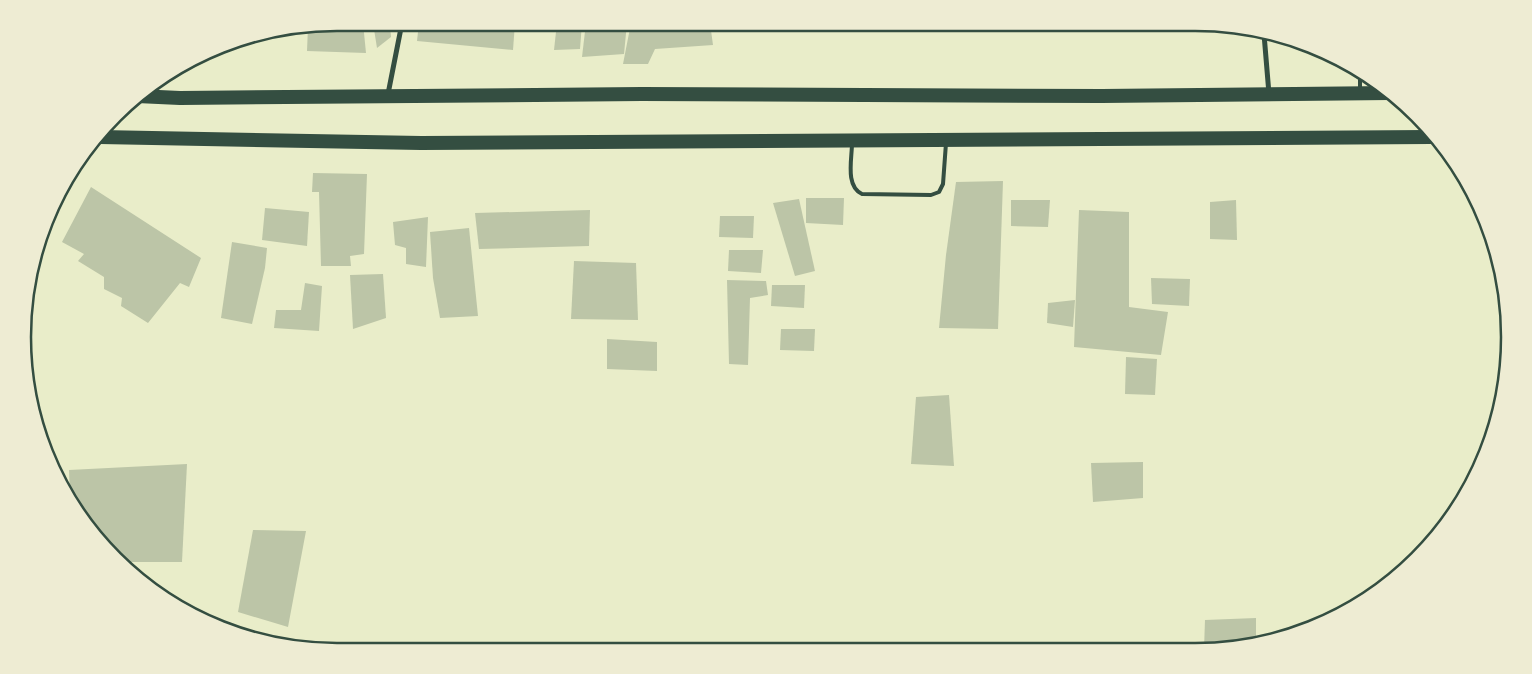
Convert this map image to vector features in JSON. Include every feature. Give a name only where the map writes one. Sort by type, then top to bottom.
[{"type":"highway","points":[[148,97],[387,97],[642,94],[1112,96],[1380,93]]},
{"type":"highway","points":[[105,137],[421,142],[1427,137]]},
{"type":"street","points":[[387,97],[400,31]]},
{"type":"street","points":[[1264,39],[1269,94]]},
{"type":"lane","points":[[1360,80],[1360,94]]},
{"type":"lane","points":[[852,139],[851,183],[856,191],[862,194],[931,195],[939,192],[943,184],[946,138]]},
{"type":"building","points":[[364,31],[366,53],[307,51],[308,33]]},
{"type":"building","points":[[374,31],[391,31],[391,37],[377,48]]},
{"type":"building","points":[[418,31],[514,31],[513,50],[417,41]]},
{"type":"building","points":[[556,31],[581,31],[580,49],[554,50]]},
{"type":"building","points":[[585,31],[626,31],[624,54],[582,57]]},
{"type":"building","points":[[629,31],[711,31],[713,45],[655,49],[648,64],[623,64]]},
{"type":"building","points":[[313,173],[367,174],[364,254],[350,256],[351,266],[321,266],[319,192],[312,192]]},
{"type":"building","points":[[1003,181],[998,329],[939,328],[956,182]]},
{"type":"building","points":[[91,187],[201,258],[189,287],[180,283],[148,323],[121,306],[122,298],[104,289],[104,277],[78,261],[84,254],[62,242]]},
{"type":"building","points":[[806,198],[844,198],[843,225],[806,223]]},
{"type":"building","points":[[799,199],[815,271],[795,276],[773,203]]},
{"type":"building","points":[[1011,200],[1050,200],[1048,227],[1011,226]]},
{"type":"building","points":[[1236,200],[1237,240],[1210,239],[1210,202]]},
{"type":"building","points":[[265,208],[309,212],[307,246],[262,240]]},
{"type":"building","points":[[590,210],[589,246],[479,249],[475,213]]},
{"type":"building","points":[[1079,210],[1129,212],[1129,307],[1168,312],[1161,355],[1074,347]]},
{"type":"building","points":[[720,216],[754,216],[753,238],[719,237]]},
{"type":"building","points":[[428,217],[426,267],[406,264],[406,248],[395,245],[393,222]]},
{"type":"building","points":[[469,228],[478,316],[440,318],[433,278],[430,232]]},
{"type":"building","points":[[232,242],[267,248],[265,268],[252,324],[221,318]]},
{"type":"building","points":[[729,250],[763,250],[761,273],[728,271]]},
{"type":"building","points":[[574,261],[636,263],[638,320],[571,319]]},
{"type":"building","points":[[383,274],[386,318],[353,329],[350,275]]},
{"type":"building","points":[[1151,278],[1190,279],[1189,306],[1152,304]]},
{"type":"building","points":[[727,280],[766,281],[768,295],[750,298],[748,365],[729,364]]},
{"type":"building","points":[[305,283],[322,286],[319,331],[274,328],[276,310],[301,310]]},
{"type":"building","points":[[772,285],[805,285],[804,308],[771,306]]},
{"type":"building","points":[[1075,300],[1073,327],[1047,323],[1048,303]]},
{"type":"building","points":[[781,329],[815,329],[814,351],[780,350]]},
{"type":"building","points":[[607,339],[657,342],[657,371],[607,369]]},
{"type":"building","points":[[1126,357],[1157,359],[1155,395],[1125,394]]},
{"type":"building","points":[[949,395],[954,466],[911,464],[916,397]]},
{"type":"building","points":[[1143,462],[1143,498],[1093,502],[1091,463]]},
{"type":"building","points":[[187,464],[182,562],[130,562],[107,539],[83,507],[69,485],[69,470]]},
{"type":"building","points":[[253,530],[306,531],[288,627],[238,612]]},
{"type":"building","points":[[1256,618],[1256,637],[1204,643],[1205,620]]}]
